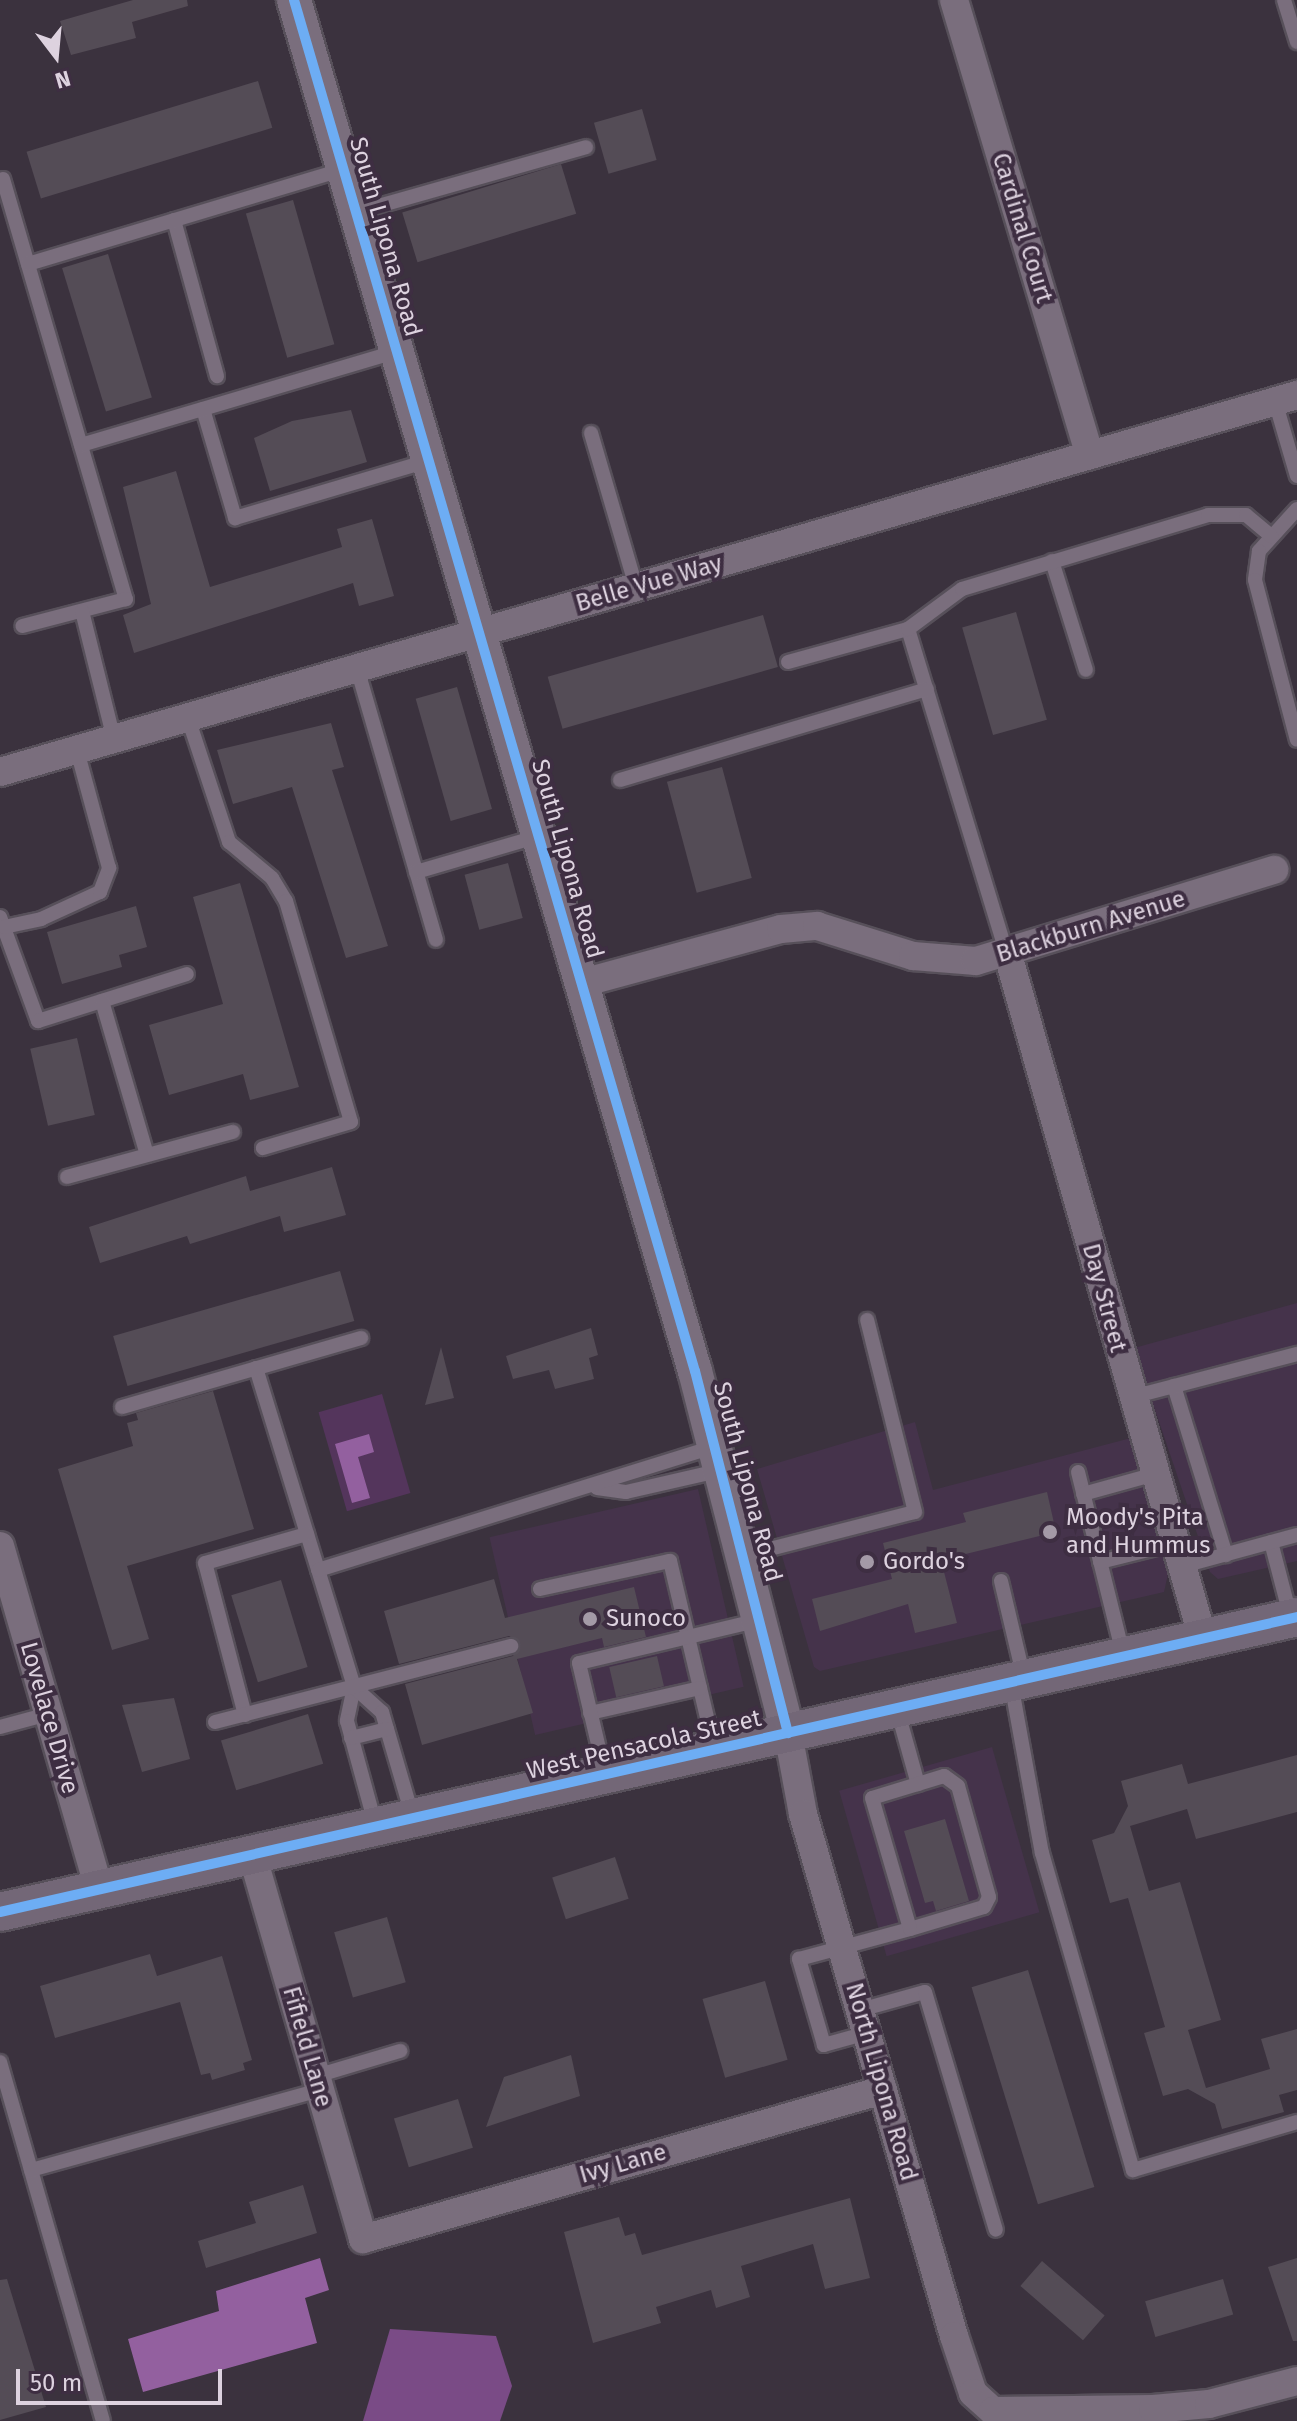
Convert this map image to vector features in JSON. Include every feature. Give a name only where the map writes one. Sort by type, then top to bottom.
[{"type":"main road","name":"West Pensacola Street","points":[[0,1912],[1294,1618]]},
{"type":"street","name":"South Lipona Road","points":[[294,0],[720,1458],[763,1619],[788,1733]]},
{"type":"street","name":"Cardinal Court","points":[[954,0],[1090,455]]},
{"type":"street","name":"Belle Vue Way","points":[[0,772],[1286,398]]},
{"type":"street","name":"Blackburn Avenue","points":[[582,983],[781,929],[838,929],[951,962],[1008,955],[1274,870]]},
{"type":"street","name":"Day Street","points":[[1008,955],[1131,1397],[1203,1639]]},
{"type":"street","name":"Lovelace Drive","points":[[0,1546],[99,1890]]},
{"type":"street","name":"North Lipona Road","points":[[788,1733],[803,1814],[883,2090],[973,2393],[990,2416]]},
{"type":"street","name":"Fifield Lane","points":[[252,1854],[363,2239]]},
{"type":"street","name":"Ivy Lane","points":[[363,2239],[883,2090]]},
{"type":"street","points":[[990,2416],[1167,2408],[1297,2381]]},
{"type":"lane","points":[[1284,0],[1297,42]]},
{"type":"lane","points":[[357,212],[586,147]]},
{"type":"lane","points":[[28,264],[344,169]]},
{"type":"lane","points":[[3,179],[126,599],[22,626]]},
{"type":"lane","points":[[174,220],[217,376]]},
{"type":"lane","points":[[81,445],[398,350]]},
{"type":"lane","points":[[1286,398],[1297,476]]},
{"type":"lane","points":[[203,409],[235,518],[430,460]]},
{"type":"lane","points":[[591,433],[636,587]]},
{"type":"lane","points":[[1296,734],[1255,580],[1259,551],[1297,509]]},
{"type":"lane","points":[[788,662],[908,629],[962,589],[1208,515],[1246,515],[1271,536]]},
{"type":"lane","points":[[1052,561],[1086,670]]},
{"type":"lane","points":[[82,611],[114,739]]},
{"type":"lane","points":[[908,629],[1008,955]]},
{"type":"lane","points":[[357,668],[436,940]]},
{"type":"lane","points":[[620,780],[927,689]]},
{"type":"lane","points":[[188,718],[229,842],[272,878],[286,901],[351,1122],[263,1148]]},
{"type":"lane","points":[[77,750],[109,868],[100,892],[41,919],[2,922],[38,1021],[187,974]]},
{"type":"lane","points":[[416,872],[540,836]]},
{"type":"lane","points":[[102,1001],[147,1155]]},
{"type":"lane","points":[[67,1177],[233,1132]]},
{"type":"lane","points":[[746,1555],[915,1512],[867,1320]]},
{"type":"lane","points":[[122,1407],[361,1338]]},
{"type":"lane","points":[[1131,1397],[1297,1354]]},
{"type":"lane","points":[[256,1368],[354,1687],[347,1721],[376,1827]]},
{"type":"lane","points":[[1174,1386],[1226,1555]]},
{"type":"lane","points":[[318,1570],[597,1488],[648,1464],[720,1458]]},
{"type":"lane","points":[[597,1488],[626,1492],[654,1485],[720,1458]]},
{"type":"lane","points":[[648,1464],[654,1485]]},
{"type":"lane","points":[[1078,1472],[1124,1657]]},
{"type":"lane","points":[[1083,1494],[1155,1474]]},
{"type":"lane","points":[[245,1715],[205,1563],[307,1534]]},
{"type":"lane","points":[[1100,1562],[1179,1555],[1226,1555],[1297,1535]]},
{"type":"lane","points":[[1271,1542],[1294,1618]]},
{"type":"lane","points":[[540,1589],[670,1561],[714,1750]]},
{"type":"lane","points":[[1001,1581],[1042,1853],[1133,2170],[1297,2122]]},
{"type":"lane","points":[[605,1774],[579,1663],[763,1619]]},
{"type":"lane","points":[[215,1722],[511,1646]]},
{"type":"lane","points":[[354,1687],[382,1712],[413,1819]]},
{"type":"lane","points":[[590,1713],[700,1688]]},
{"type":"lane","points":[[897,1708],[918,1784]]},
{"type":"lane","points":[[0,1727],[48,1714]]},
{"type":"lane","points":[[351,1738],[387,1729]]},
{"type":"lane","points":[[910,1929],[872,1798],[944,1776],[958,1786],[989,1897],[984,1907],[910,1929],[799,1959],[824,2045],[925,1992],[996,2230]]},
{"type":"lane","points":[[31,2170],[318,2083],[400,2051]]},
{"type":"lane","points":[[0,2062],[103,2421]]},
{"type":"shaded area","points":[[1297,1303],[1297,1561],[1218,1579],[1210,1572],[1134,1348]]},
{"type":"shaded area","points":[[382,1394],[410,1493],[347,1511],[319,1412]]},
{"type":"shaded area","points":[[915,1422],[933,1490],[1131,1438],[1168,1574],[1164,1592],[820,1671],[814,1667],[757,1469]]},
{"type":"shaded area","points":[[369,1434],[374,1452],[358,1457],[370,1498],[352,1503],[335,1444]]},
{"type":"shaded area","points":[[698,1489],[744,1687],[535,1735],[489,1537]]},
{"type":"shaded area","points":[[992,1747],[1039,1912],[887,1956],[839,1791]]},
{"type":"shaded area","points":[[320,2258],[329,2290],[305,2298],[317,2343],[143,2392],[128,2339],[219,2311],[216,2291]]},
{"type":"shaded area","points":[[390,2329],[496,2336],[512,2386],[500,2421],[363,2421]]},
{"type":"building","points":[[133,0],[187,0],[188,6],[132,22],[136,38],[71,55],[60,21]]},
{"type":"building","points":[[258,81],[272,128],[41,199],[27,152]]},
{"type":"building","points":[[642,109],[657,160],[609,174],[594,123]]},
{"type":"building","points":[[561,164],[576,214],[417,262],[402,213]]},
{"type":"building","points":[[293,200],[334,344],[287,358],[246,214]]},
{"type":"building","points":[[108,254],[152,397],[106,411],[62,268]]},
{"type":"building","points":[[351,410],[367,462],[270,491],[254,438],[292,421]]},
{"type":"building","points":[[176,471],[210,587],[342,547],[337,529],[372,519],[394,596],[359,606],[353,583],[134,653],[123,615],[151,604],[123,487]]},
{"type":"building","points":[[1016,612],[1047,720],[993,735],[962,627]]},
{"type":"building","points":[[763,615],[778,667],[563,729],[548,677]]},
{"type":"building","points":[[457,687],[492,809],[451,821],[416,699]]},
{"type":"building","points":[[331,723],[344,767],[332,770],[388,946],[346,958],[292,787],[233,804],[217,750]]},
{"type":"building","points":[[722,767],[752,878],[697,893],[667,782]]},
{"type":"building","points":[[508,863],[523,918],[479,930],[465,875]]},
{"type":"building","points":[[240,883],[299,1087],[250,1100],[243,1074],[169,1095],[149,1025],[223,1004],[193,897]]},
{"type":"building","points":[[136,906],[147,947],[119,955],[122,967],[62,984],[47,932]]},
{"type":"building","points":[[77,1038],[95,1115],[48,1126],[30,1049]]},
{"type":"building","points":[[332,1167],[346,1215],[284,1232],[280,1216],[190,1244],[187,1236],[100,1263],[89,1227],[246,1176],[250,1191]]},
{"type":"building","points":[[340,1271],[354,1321],[127,1386],[113,1336]]},
{"type":"building","points":[[591,1328],[598,1355],[589,1358],[594,1379],[555,1389],[549,1370],[513,1379],[506,1356]]},
{"type":"building","points":[[441,1347],[454,1398],[425,1405]]},
{"type":"building","points":[[213,1391],[254,1529],[127,1566],[149,1639],[112,1650],[58,1469],[133,1446],[127,1423],[138,1420],[136,1413]]},
{"type":"building","points":[[1047,1492],[1056,1532],[941,1560],[957,1623],[915,1633],[908,1604],[820,1631],[812,1599],[892,1579],[883,1543],[966,1522],[963,1513]]},
{"type":"building","points":[[494,1579],[505,1618],[634,1587],[646,1637],[604,1647],[602,1638],[517,1659],[533,1713],[422,1745],[405,1684],[513,1656],[520,1643],[509,1636],[399,1664],[384,1611]]},
{"type":"building","points":[[281,1580],[308,1667],[258,1682],[231,1595]]},
{"type":"building","name":"Sunoco","points":[[657,1656],[664,1686],[616,1697],[609,1667]]},
{"type":"building","points":[[174,1698],[190,1759],[142,1772],[122,1705]]},
{"type":"building","points":[[308,1714],[323,1764],[236,1790],[221,1741]]},
{"type":"building","points":[[1297,1755],[1297,1812],[1196,1839],[1187,1809],[1130,1826],[1149,1891],[1180,1882],[1221,2020],[1188,2030],[1206,2088],[1270,2069],[1261,2039],[1297,2029],[1297,2090],[1279,2095],[1284,2112],[1222,2129],[1215,2104],[1188,2089],[1163,2096],[1144,2033],[1165,2027],[1128,1898],[1110,1903],[1092,1840],[1114,1833],[1128,1806],[1121,1781],[1182,1764],[1188,1784]]},
{"type":"building","points":[[945,1819],[969,1901],[936,1911],[933,1901],[925,1903],[904,1831]]},
{"type":"building","points":[[615,1857],[629,1899],[566,1919],[552,1877]]},
{"type":"building","points":[[387,1917],[406,1982],[353,1998],[334,1932]]},
{"type":"building","points":[[150,1954],[157,1976],[222,1956],[252,2060],[243,2063],[245,2070],[212,2080],[210,2073],[201,2075],[180,2002],[55,2038],[40,1986]]},
{"type":"building","points":[[1028,1970],[1094,2187],[1038,2204],[972,1987]]},
{"type":"building","points":[[765,1981],[788,2060],[725,2078],[703,1999]]},
{"type":"building","points":[[571,2055],[580,2096],[486,2127],[504,2077]]},
{"type":"building","points":[[458,2099],[473,2148],[409,2167],[394,2119]]},
{"type":"building","points":[[303,2185],[317,2233],[206,2268],[198,2241],[256,2223],[249,2202]]},
{"type":"building","points":[[850,2198],[870,2278],[825,2289],[813,2244],[741,2266],[750,2297],[716,2308],[711,2290],[656,2307],[661,2323],[593,2343],[564,2232],[619,2217],[625,2236],[635,2233],[642,2255]]},
{"type":"building","points":[[1297,2258],[1297,2341],[1293,2341],[1268,2267]]},
{"type":"building","points":[[1042,2261],[1105,2315],[1083,2340],[1020,2286]]},
{"type":"building","points":[[7,2279],[46,2407],[0,2420],[0,2280]]},
{"type":"building","points":[[1223,2279],[1233,2315],[1155,2337],[1145,2301]]},
{"type":"cycle path","points":[[294,0],[695,1371],[788,1733]]},
{"type":"cycle path","points":[[0,1912],[1297,1617]]},
{"type":"place","name":"Moody's Pita and Hummus","points":[[1050,1532]]},
{"type":"place","name":"Gordo's","points":[[867,1562]]},
{"type":"place","name":"Sunoco","points":[[590,1619]]}]
